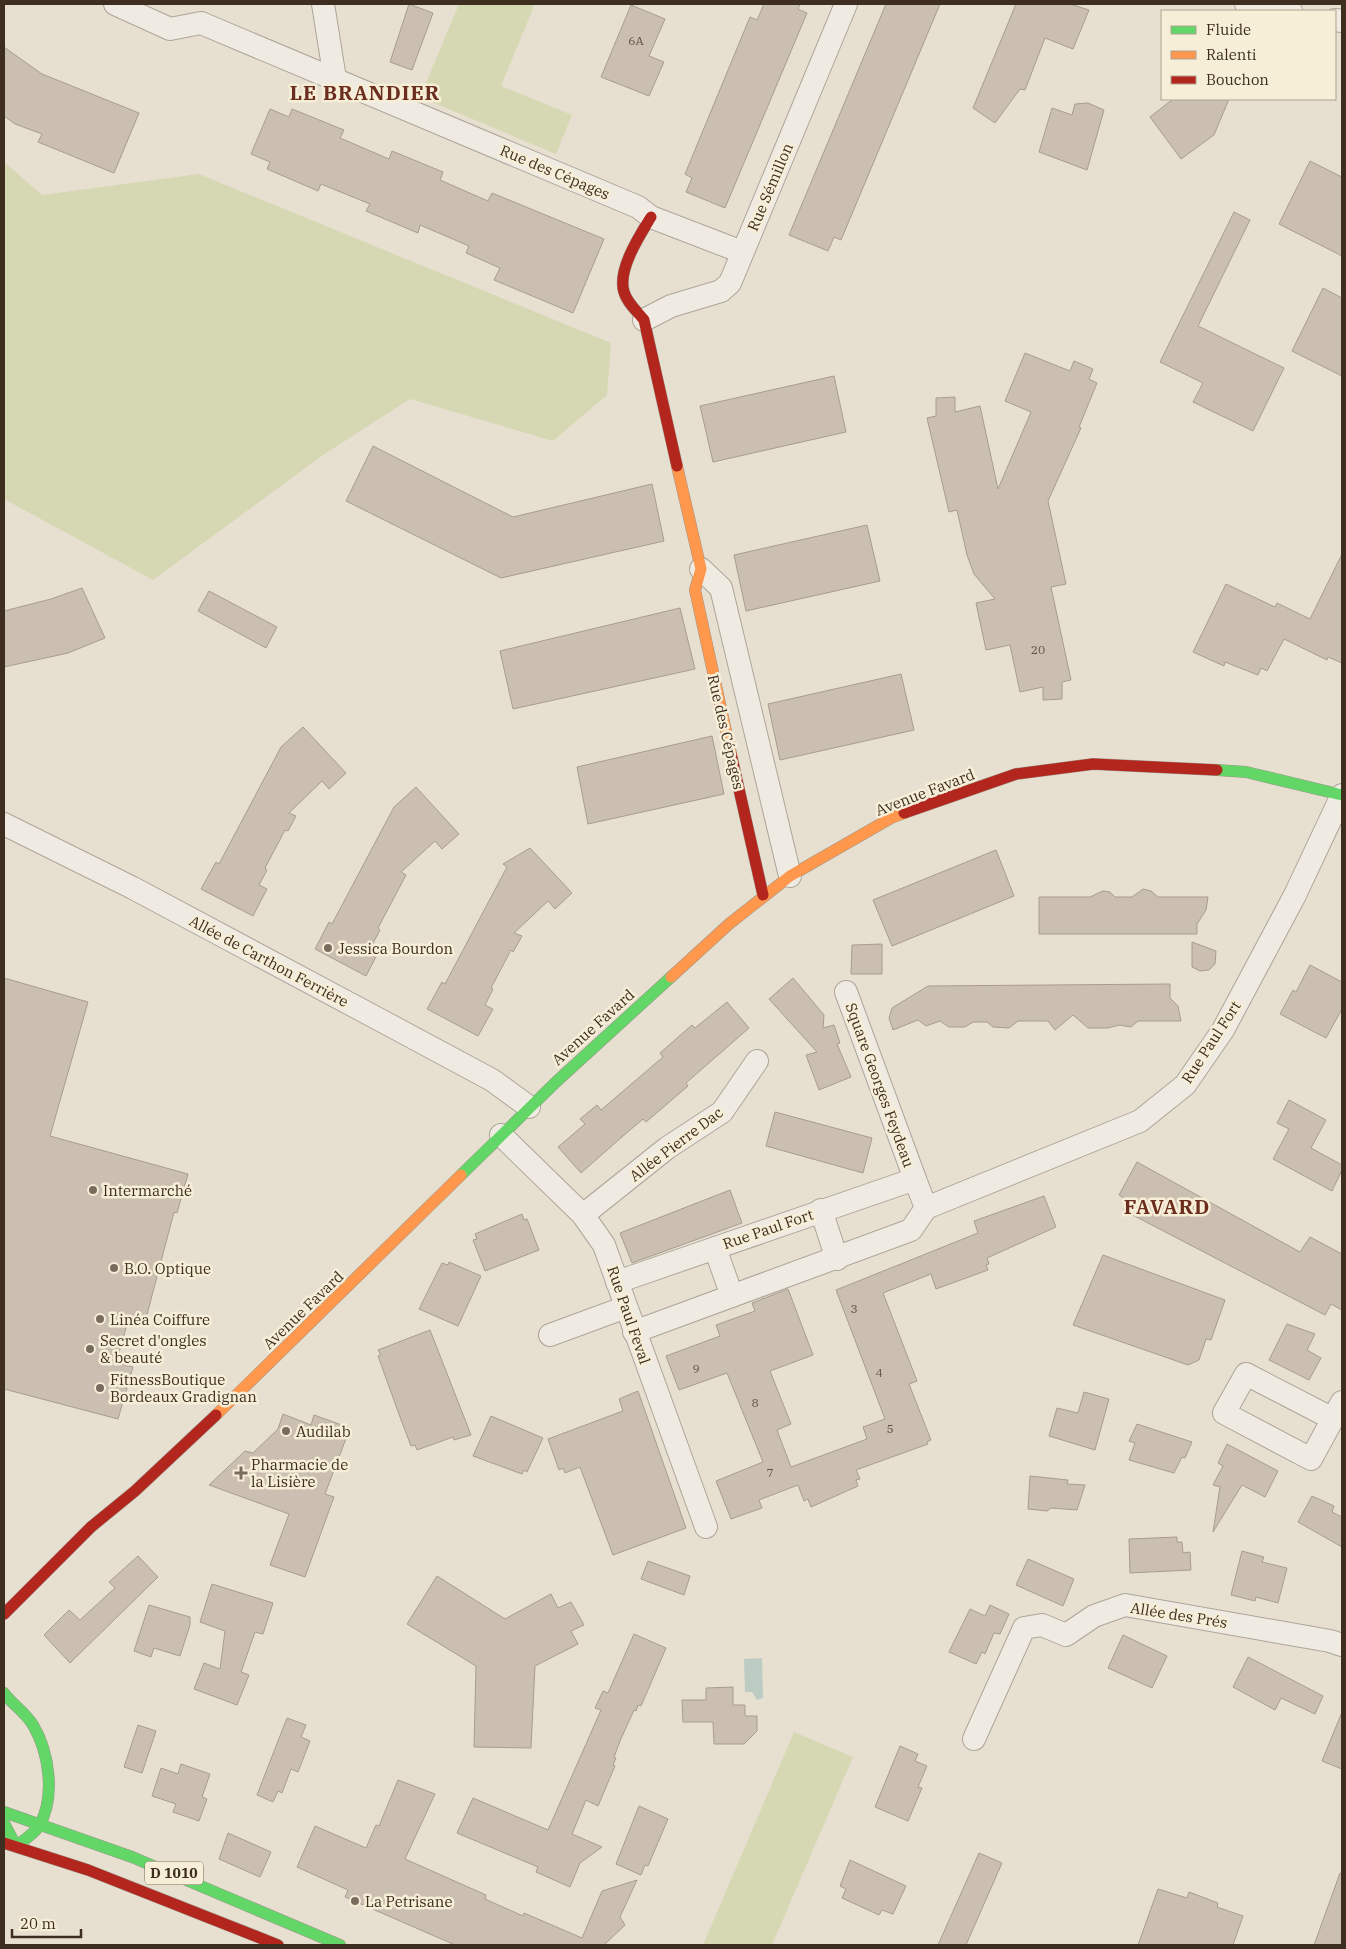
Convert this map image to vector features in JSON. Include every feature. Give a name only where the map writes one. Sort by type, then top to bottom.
[{"type":"street","name":"Rue des Cépages","points":[[115,4],[170,29],[201,23],[638,207],[651,217],[634,247],[624,278],[623,292],[644,320],[701,569],[695,590],[763,895]]},
{"type":"street","points":[[323,4],[335,79]]},
{"type":"street","name":"Rue Sémillon","points":[[644,320],[671,306],[721,291],[730,283],[846,4]]},
{"type":"street","points":[[1246,4],[1285,10]]},
{"type":"street","points":[[651,217],[742,252]]},
{"type":"street","name":"Rue des Cépages","points":[[701,569],[721,588],[790,876]]},
{"type":"street","name":"Avenue Favard","points":[[5,1611],[91,1527],[135,1491],[212,1419],[529,1107],[763,895],[790,876],[891,818],[1016,774],[1093,764],[1157,766],[1246,772],[1342,795]]},
{"type":"street","name":"Rue Paul Fort","points":[[926,1208],[1140,1121],[1185,1085],[1227,1022],[1295,895],[1342,795]]},
{"type":"street","name":"Allée de Carthon Ferrière","points":[[4,824],[133,888],[492,1080],[529,1107]]},
{"type":"street","name":"Square Georges Feydeau","points":[[846,992],[914,1179]]},
{"type":"street","name":"Allée Pierre Dac","points":[[583,1215],[667,1148],[722,1112],[758,1061]]},
{"type":"street","name":"Rue Paul Feval","points":[[501,1135],[583,1215],[604,1245],[706,1527]]},
{"type":"street","points":[[634,1332],[837,1259],[911,1230],[926,1208],[914,1179]]},
{"type":"street","name":"Rue Paul Fort","points":[[617,1282],[914,1179]]},
{"type":"street","name":"Rue Paul Fort","points":[[821,1210],[837,1259]]},
{"type":"street","name":"Rue Paul Fort","points":[[715,1248],[732,1296]]},
{"type":"street","points":[[550,1335],[626,1307]]},
{"type":"street","points":[[1246,1374],[1337,1410],[1311,1459],[1224,1413],[1246,1374]]},
{"type":"street","name":"Allée des Prés","points":[[974,1739],[1024,1628],[1042,1625],[1066,1635],[1094,1616],[1125,1605],[1330,1641],[1342,1645]]},
{"type":"street","points":[[4,1694],[8,1703],[26,1715],[38,1737],[46,1762],[49,1781],[49,1800],[41,1824],[16,1846],[4,1823]]},
{"type":"street","name":"D 1010","points":[[4,1812],[98,1843],[199,1883],[340,1945]]},
{"type":"street","name":"D 1010","points":[[4,1843],[88,1870],[278,1945]]},
{"type":"green space","points":[[459,4],[535,4],[501,86],[572,115],[556,154],[420,97]]},
{"type":"green space","points":[[4,162],[42,195],[199,174],[611,343],[607,395],[553,441],[410,399],[323,455],[153,580],[4,499]]},
{"type":"green space","points":[[794,1732],[853,1757],[772,1945],[703,1945]]},
{"type":"shaded area","points":[[762,1658],[763,1698],[757,1700],[752,1692],[745,1692],[744,1659]]},
{"type":"building","points":[[409,4],[433,13],[412,70],[390,62]]},
{"type":"building","points":[[764,4],[800,4],[798,9],[807,13],[725,208],[686,192],[692,178],[685,174],[750,17],[757,20]]},
{"type":"building","points":[[886,4],[940,4],[841,240],[834,237],[828,251],[789,235]]},
{"type":"building","points":[[1016,4],[1070,4],[1089,10],[1073,49],[1045,38],[1025,90],[1020,89],[995,123],[973,108]]},
{"type":"building","points":[[631,5],[665,19],[649,56],[664,62],[649,96],[601,77]]},
{"type":"building","points":[[4,47],[42,74],[139,113],[114,173],[38,142],[42,134],[15,124],[4,116]]},
{"type":"building","points":[[1172,100],[1229,100],[1214,135],[1181,159],[1150,117]]},
{"type":"building","points":[[1088,103],[1104,110],[1087,170],[1039,152],[1052,108],[1072,115],[1075,104]]},
{"type":"building","points":[[270,109],[289,117],[292,109],[344,130],[340,138],[389,159],[392,151],[443,172],[440,180],[488,201],[492,193],[604,239],[573,313],[494,280],[500,268],[466,253],[469,246],[420,225],[418,233],[366,211],[370,204],[321,184],[318,191],[267,169],[270,162],[251,154]]},
{"type":"building","points":[[1310,161],[1342,177],[1342,256],[1279,224]]},
{"type":"building","points":[[1234,212],[1250,220],[1198,326],[1284,368],[1253,431],[1193,402],[1203,383],[1160,362]]},
{"type":"building","points":[[1323,288],[1342,298],[1342,376],[1292,351]]},
{"type":"building","points":[[1025,353],[1070,371],[1074,361],[1093,369],[1089,379],[1097,383],[1079,427],[1081,428],[1048,501],[1066,584],[1051,587],[1071,680],[1062,682],[1062,699],[1043,700],[1043,687],[1020,692],[1010,645],[986,650],[976,603],[995,599],[974,574],[967,555],[957,510],[949,512],[927,418],[936,416],[936,398],[955,397],[955,412],[980,406],[998,489],[1031,412],[1005,401]]},
{"type":"building","points":[[834,376],[846,432],[713,462],[700,406]]},
{"type":"building","points":[[373,446],[513,517],[652,484],[664,541],[501,578],[346,501]]},
{"type":"building","points":[[867,525],[880,581],[746,611],[734,555]]},
{"type":"building","points":[[1342,554],[1342,663],[1328,657],[1327,660],[1284,639],[1267,671],[1261,668],[1258,675],[1225,662],[1224,666],[1193,652],[1226,584],[1275,607],[1277,603],[1310,619]]},
{"type":"building","points":[[82,588],[105,638],[68,653],[4,667],[4,611],[51,599]]},
{"type":"building","points":[[209,591],[277,627],[266,648],[198,611]]},
{"type":"building","points":[[680,608],[695,669],[513,709],[500,651]]},
{"type":"building","points":[[901,674],[914,730],[780,760],[768,704]]},
{"type":"building","points":[[303,727],[346,773],[329,789],[322,781],[289,813],[296,816],[288,831],[285,830],[265,868],[267,870],[259,885],[267,889],[253,916],[201,889],[216,862],[219,864],[281,747]]},
{"type":"building","points":[[712,736],[724,794],[588,824],[577,767]]},
{"type":"building","points":[[416,787],[459,834],[442,849],[435,841],[401,872],[406,875],[378,928],[380,930],[372,945],[380,949],[366,976],[315,949],[329,922],[332,924],[394,807]]},
{"type":"building","points":[[530,848],[572,893],[555,909],[548,901],[514,933],[522,936],[513,952],[511,950],[491,988],[493,989],[485,1005],[493,1009],[478,1036],[427,1009],[442,982],[445,984],[507,867],[503,864]]},
{"type":"building","points":[[996,850],[1014,896],[892,946],[873,900]]},
{"type":"building","points":[[1143,889],[1151,891],[1158,897],[1208,897],[1206,910],[1197,924],[1197,934],[1039,934],[1039,897],[1090,897],[1103,891],[1110,892],[1115,897],[1132,897]]},
{"type":"building","points":[[1192,942],[1216,951],[1215,964],[1209,970],[1200,971],[1192,967]]},
{"type":"building","points":[[882,944],[882,974],[851,974],[852,945]]},
{"type":"building","points":[[1310,965],[1342,982],[1342,1009],[1326,1038],[1280,1014],[1293,990],[1296,992]]},
{"type":"building","name":"Intermarché","points":[[4,978],[88,1002],[50,1136],[188,1174],[177,1213],[174,1212],[144,1326],[128,1321],[116,1363],[133,1367],[118,1419],[4,1389]]},
{"type":"building","points":[[793,978],[824,1015],[823,1028],[834,1025],[840,1043],[837,1044],[851,1077],[819,1090],[806,1055],[817,1052],[769,999]]},
{"type":"building","points":[[1170,984],[1170,998],[1178,1006],[1181,1021],[1138,1021],[1131,1027],[1119,1025],[1108,1028],[1088,1028],[1073,1015],[1055,1030],[1048,1021],[1018,1021],[1009,1028],[993,1027],[987,1022],[973,1022],[965,1027],[949,1027],[940,1021],[926,1026],[918,1020],[893,1030],[889,1018],[892,1008],[928,986]]},
{"type":"building","points":[[727,1002],[749,1028],[686,1083],[688,1086],[646,1122],[643,1119],[581,1173],[558,1147],[585,1124],[580,1119],[597,1105],[601,1110],[663,1057],[660,1053],[692,1025],[695,1028]]},
{"type":"building","points":[[1289,1100],[1326,1120],[1311,1148],[1342,1165],[1342,1170],[1332,1191],[1273,1159],[1289,1129],[1277,1123]]},
{"type":"building","points":[[775,1112],[872,1138],[863,1173],[766,1146]]},
{"type":"building","points":[[1137,1162],[1300,1252],[1310,1237],[1342,1254],[1342,1310],[1331,1304],[1325,1315],[1123,1210],[1127,1200],[1119,1195]]},
{"type":"building","points":[[730,1190],[742,1223],[632,1263],[620,1233]]},
{"type":"building","points":[[1044,1196],[1056,1227],[987,1258],[989,1264],[986,1265],[988,1270],[936,1289],[931,1274],[883,1293],[917,1381],[909,1384],[931,1440],[927,1442],[928,1444],[856,1470],[860,1479],[856,1480],[858,1486],[811,1507],[808,1499],[804,1501],[798,1485],[759,1500],[762,1508],[731,1519],[716,1481],[763,1462],[727,1373],[679,1390],[666,1356],[720,1336],[716,1325],[755,1311],[752,1303],[788,1289],[813,1355],[770,1371],[791,1424],[777,1430],[791,1467],[867,1439],[863,1427],[885,1419],[836,1290],[978,1233],[974,1221]]},
{"type":"building","points":[[522,1214],[524,1220],[527,1219],[539,1250],[485,1271],[473,1240],[477,1239],[475,1234]]},
{"type":"building","points":[[1103,1255],[1225,1300],[1211,1340],[1206,1339],[1199,1360],[1188,1365],[1073,1325]]},
{"type":"building","points":[[449,1262],[481,1276],[458,1326],[419,1309],[442,1263],[448,1265]]},
{"type":"building","points":[[1287,1324],[1315,1334],[1307,1350],[1321,1358],[1309,1380],[1269,1360]]},
{"type":"building","points":[[430,1330],[471,1435],[454,1440],[453,1437],[417,1450],[415,1445],[411,1446],[378,1356],[381,1355],[378,1350]]},
{"type":"building","points":[[638,1391],[686,1528],[613,1555],[580,1467],[565,1473],[563,1468],[559,1470],[548,1439],[623,1411],[619,1399]]},
{"type":"building","points":[[1084,1392],[1109,1399],[1095,1450],[1049,1436],[1057,1408],[1078,1413]]},
{"type":"building","points":[[283,1414],[311,1425],[314,1415],[350,1428],[325,1494],[334,1497],[305,1577],[270,1565],[289,1514],[209,1485],[245,1451],[253,1453],[278,1429]]},
{"type":"building","points":[[491,1416],[543,1438],[527,1472],[524,1470],[522,1474],[473,1456]]},
{"type":"building","points":[[1137,1424],[1192,1442],[1185,1458],[1182,1457],[1174,1473],[1129,1460],[1135,1443],[1129,1441]]},
{"type":"building","points":[[1227,1444],[1278,1471],[1265,1497],[1242,1485],[1213,1532],[1220,1487],[1213,1485],[1223,1466],[1218,1463]]},
{"type":"building","points":[[1030,1476],[1068,1480],[1067,1484],[1085,1485],[1077,1510],[1051,1508],[1047,1511],[1028,1509]]},
{"type":"building","points":[[1312,1496],[1334,1506],[1332,1512],[1342,1517],[1342,1547],[1298,1522]]},
{"type":"building","points":[[1177,1537],[1177,1542],[1182,1542],[1183,1553],[1190,1552],[1191,1570],[1130,1573],[1129,1539]]},
{"type":"building","points":[[1242,1551],[1264,1557],[1262,1562],[1287,1568],[1278,1603],[1256,1597],[1255,1601],[1231,1595]]},
{"type":"building","points":[[138,1556],[158,1577],[70,1663],[44,1635],[69,1610],[80,1620],[115,1588],[109,1582]]},
{"type":"building","points":[[1028,1559],[1074,1579],[1063,1606],[1016,1585]]},
{"type":"building","points":[[648,1561],[690,1576],[684,1595],[641,1579]]},
{"type":"building","points":[[437,1576],[505,1619],[551,1594],[558,1608],[571,1602],[584,1625],[571,1631],[578,1644],[535,1666],[531,1748],[474,1747],[476,1666],[407,1624]]},
{"type":"building","points":[[212,1584],[273,1603],[263,1634],[255,1632],[241,1672],[249,1675],[237,1705],[194,1689],[204,1663],[220,1669],[225,1631],[200,1622]]},
{"type":"building","points":[[149,1605],[190,1617],[190,1625],[180,1656],[154,1648],[151,1657],[134,1651]]},
{"type":"building","points":[[990,1605],[1009,1614],[1000,1634],[994,1633],[985,1654],[982,1652],[976,1664],[949,1652],[970,1609],[985,1616]]},
{"type":"building","points":[[634,1634],[666,1648],[641,1706],[638,1705],[636,1711],[634,1710],[620,1741],[614,1757],[616,1758],[613,1765],[615,1766],[598,1806],[586,1800],[572,1834],[602,1847],[580,1863],[570,1887],[536,1872],[538,1867],[457,1833],[473,1798],[548,1830],[601,1710],[595,1708],[603,1691],[608,1693]]},
{"type":"building","points":[[1123,1635],[1167,1656],[1152,1688],[1108,1668]]},
{"type":"building","points":[[1248,1657],[1323,1696],[1315,1714],[1281,1698],[1275,1710],[1233,1687]]},
{"type":"building","points":[[733,1687],[733,1705],[745,1705],[745,1716],[757,1716],[757,1731],[744,1744],[714,1744],[713,1722],[683,1722],[682,1700],[706,1700],[706,1688]]},
{"type":"building","points":[[1342,1712],[1342,1769],[1322,1761]]},
{"type":"building","points":[[287,1718],[306,1725],[301,1737],[310,1741],[298,1772],[291,1769],[282,1793],[278,1791],[273,1802],[257,1795]]},
{"type":"building","points":[[138,1725],[156,1731],[142,1773],[124,1767]]},
{"type":"building","points":[[900,1746],[918,1754],[915,1761],[927,1766],[918,1787],[922,1788],[908,1821],[875,1807]]},
{"type":"building","points":[[181,1764],[210,1774],[202,1797],[207,1799],[199,1821],[173,1812],[176,1804],[152,1796],[161,1768],[178,1774]]},
{"type":"building","points":[[398,1780],[435,1794],[405,1859],[486,1895],[485,1899],[523,1916],[524,1913],[582,1938],[602,1891],[637,1880],[620,1917],[625,1925],[604,1945],[455,1945],[345,1897],[348,1890],[297,1867],[315,1826],[366,1848],[376,1825],[379,1826]]},
{"type":"building","points":[[639,1806],[668,1819],[648,1866],[645,1865],[641,1875],[616,1864]]},
{"type":"building","points":[[228,1833],[271,1852],[260,1877],[219,1859]]},
{"type":"building","points":[[979,1853],[1002,1863],[966,1945],[938,1945]]},
{"type":"building","points":[[850,1860],[906,1886],[893,1914],[882,1910],[879,1915],[842,1898],[846,1889],[840,1886]]},
{"type":"building","points":[[1340,1873],[1342,1873],[1342,1945],[1314,1945]]},
{"type":"building","points":[[1158,1889],[1187,1898],[1189,1892],[1218,1903],[1217,1907],[1243,1916],[1233,1945],[1138,1945]]},
{"type":"traffic: fast","points":[[1217,770],[1246,772],[1342,795]]},
{"type":"traffic: fast","points":[[461,1175],[556,1082],[671,977]]},
{"type":"traffic: fast","points":[[4,1693],[30,1720],[39,1736],[46,1761],[49,1788],[44,1814],[39,1826],[16,1846],[4,1823]]},
{"type":"traffic: fast","points":[[4,1812],[132,1857],[340,1945]]},
{"type":"traffic: slow","points":[[677,466],[701,569],[695,590],[731,754]]},
{"type":"traffic: slow","points":[[671,977],[729,924],[790,876],[891,818],[904,813]]},
{"type":"traffic: slow","points":[[216,1415],[461,1175]]},
{"type":"traffic: jam","points":[[651,217],[631,253],[623,283],[627,300],[644,320],[677,466]]},
{"type":"traffic: jam","points":[[731,754],[763,895]]},
{"type":"traffic: jam","points":[[904,813],[1016,774],[1093,764],[1217,770]]},
{"type":"traffic: jam","points":[[4,1614],[91,1527],[135,1491],[216,1415]]},
{"type":"traffic: jam","points":[[4,1843],[88,1870],[278,1945]]},
{"type":"place","name":"Jessica Bourdon","points":[[328,948]]},
{"type":"place","name":"Intermarché","points":[[93,1190]]},
{"type":"place","name":"B.O. Optique","points":[[114,1268]]},
{"type":"place","name":"Linéa Coiffure","points":[[100,1319]]},
{"type":"place","name":"Secret d'ongles & beauté","points":[[90,1349]]},
{"type":"place","name":"FitnessBoutique Bordeaux Gradignan","points":[[100,1388]]},
{"type":"place","name":"Audilab","points":[[286,1431]]},
{"type":"place","name":"Pharmacie de la Lisière","points":[[241,1473]]},
{"type":"place","name":"La Petrisane","points":[[355,1901]]},
{"type":"district","name":"LE BRANDIER","points":[[365,92]]},
{"type":"district","name":"FAVARD","points":[[1167,1206]]}]
